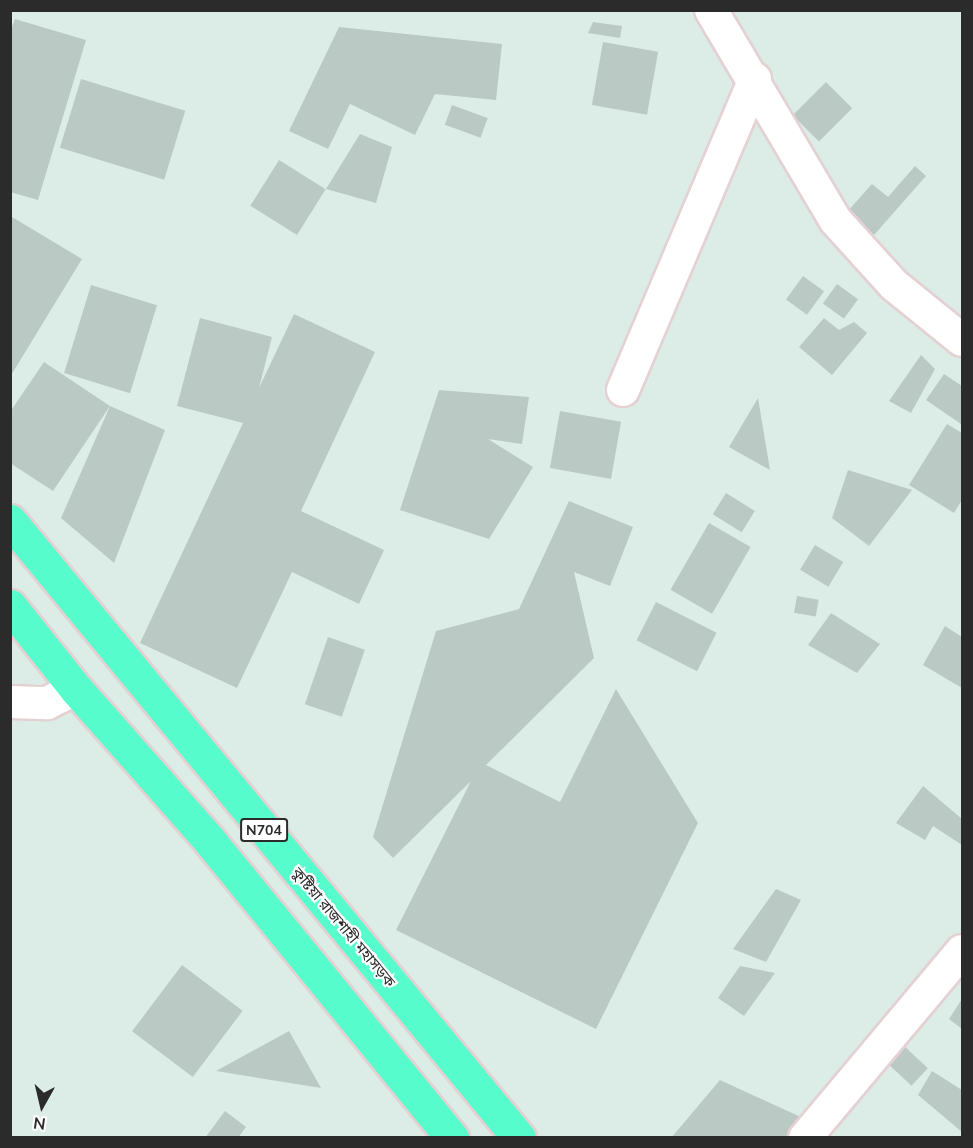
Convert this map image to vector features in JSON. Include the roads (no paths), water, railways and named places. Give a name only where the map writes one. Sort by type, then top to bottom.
[{"type":"highway","name":"কুষ্টিয়া রাজশাহী মহাসড়ক","points":[[10,521],[519,1137]]},
{"type":"highway","points":[[10,606],[76,689],[209,840],[452,1137]]},
{"type":"street","points":[[711,10],[754,79],[836,221],[894,285],[963,340]]},
{"type":"street","points":[[623,390],[754,79]]},
{"type":"street","points":[[10,702],[47,703],[76,689]]},
{"type":"street","points":[[805,1137],[963,951]]}]
